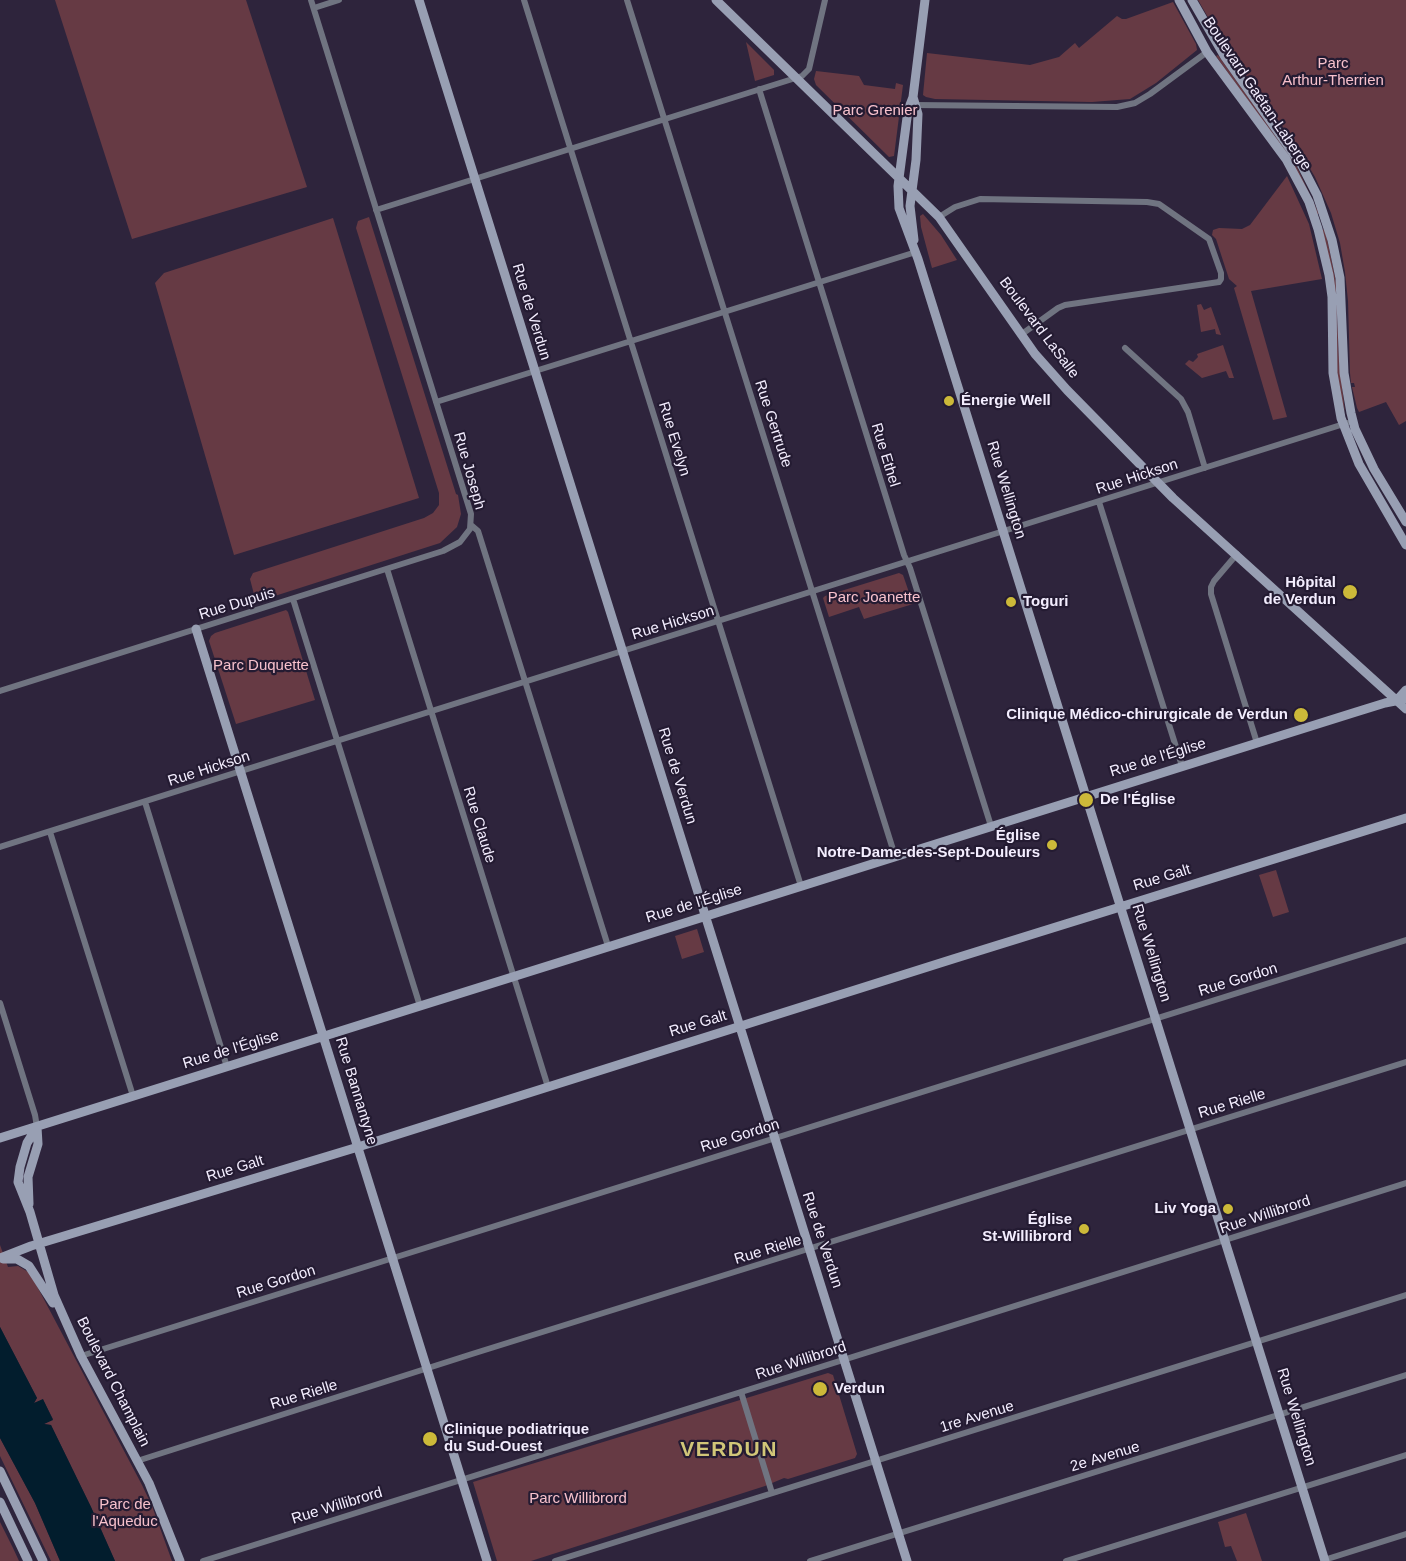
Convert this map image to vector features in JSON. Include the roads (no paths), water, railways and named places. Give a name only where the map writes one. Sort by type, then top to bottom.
[{"type":"main road","name":"Rue de Verdun","points":[[419,0],[907,1561]]},
{"type":"main road","name":"Boulevard LaSalle","points":[[716,0],[939,217],[1055,378],[1158,483],[1402,700],[1406,709]]},
{"type":"main road","name":"Rue Wellington","points":[[925,0],[897,202],[916,252],[1324,1561]]},
{"type":"main road","name":"Boulevard Gaétan-Laberge","points":[[1179,0],[1207,52],[1286,159],[1309,202],[1329,274],[1332,297],[1333,373],[1343,425],[1356,458],[1406,545]]},
{"type":"main road","name":"Boulevard Gaétan-Laberge","points":[[1192,0],[1225,57],[1302,166],[1326,220],[1340,278],[1344,374],[1353,420],[1366,453],[1406,522]]},
{"type":"main road","name":"Rue Wellington","points":[[912,102],[918,114],[916,160],[910,206],[916,252]]},
{"type":"main road","points":[[1356,458],[1366,453]]},
{"type":"main road","name":"Rue Bannantyne","points":[[196,629],[487,1561]]},
{"type":"main road","points":[[1402,700],[1406,690]]},
{"type":"main road","name":"Rue de l'Église","points":[[0,1138],[1182,766],[1402,700]]},
{"type":"main road","name":"Rue Galt","points":[[0,1258],[1406,818]]},
{"type":"main road","name":"Boulevard Champlain","points":[[37,1127],[38,1144],[28,1177],[30,1212],[51,1284],[63,1318],[81,1356],[161,1511],[180,1561]]},
{"type":"main road","points":[[0,1258],[17,1259],[29,1266],[63,1318]]},
{"type":"main road","points":[[0,1471],[43,1561]]},
{"type":"main road","points":[[0,1502],[28,1561]]},
{"type":"street","name":"Rue Joseph","points":[[311,0],[471,514],[471,525],[478,531],[608,946]]},
{"type":"street","points":[[314,8],[339,0]]},
{"type":"street","name":"Rue Evelyn","points":[[524,0],[801,886]]},
{"type":"street","name":"Rue Gertrude","points":[[627,0],[895,856]]},
{"type":"street","points":[[376,210],[806,74],[825,0]]},
{"type":"street","points":[[912,102],[1117,107],[1141,99],[1207,52]]},
{"type":"street","name":"Rue Ethel","points":[[759,89],[991,826]]},
{"type":"street","points":[[939,217],[955,207],[980,199],[1152,202],[1159,204],[1207,236],[1221,273],[1221,279],[1216,283],[1065,305],[1022,334]]},
{"type":"street","points":[[436,402],[916,252]]},
{"type":"street","points":[[1125,348],[1185,405],[1205,468]]},
{"type":"street","name":"Rue Hickson","points":[[0,847],[1353,420]]},
{"type":"street","points":[[1099,502],[1182,766]]},
{"type":"street","name":"Rue Dupuis","points":[[0,691],[453,547],[467,535],[471,525]]},
{"type":"street","points":[[1237,554],[1210,587],[1257,743]]},
{"type":"street","name":"Rue Claude","points":[[387,569],[548,1087]]},
{"type":"street","points":[[293,599],[420,1006]]},
{"type":"street","points":[[145,802],[227,1067]]},
{"type":"street","points":[[50,832],[133,1096]]},
{"type":"street","name":"Rue Gordon","points":[[81,1356],[1406,940]]},
{"type":"street","points":[[0,1003],[37,1127]]},
{"type":"street","name":"Rue Rielle","points":[[137,1461],[1406,1062]]},
{"type":"street","name":"Rue Willibrord","points":[[203,1561],[1406,1183]]},
{"type":"street","name":"1re Avenue","points":[[555,1561],[1406,1295]]},
{"type":"street","name":"2e Avenue","points":[[810,1561],[1406,1375]]},
{"type":"street","points":[[741,1392],[772,1493]]},
{"type":"street","points":[[1066,1561],[1406,1455]]},
{"type":"street","points":[[1324,1561],[1406,1534]]},
{"type":"water","points":[[0,1327],[37,1398],[34,1403],[43,1399],[53,1420],[44,1424],[51,1425],[115,1561],[60,1561],[35,1503],[0,1438]]},
{"type":"place","name":"Énergie Well","points":[[949,401]]},
{"type":"place","name":"Hôpital de Verdun","points":[[1350,592]]},
{"type":"place","name":"Toguri","points":[[1011,602]]},
{"type":"place","name":"Clinique Médico-chirurgicale de Verdun","points":[[1301,715]]},
{"type":"place","name":"De l'Église","points":[[1086,800]]},
{"type":"place","name":"Église Notre-Dame-des-Sept-Douleurs","points":[[1052,845]]},
{"type":"place","name":"Liv Yoga","points":[[1228,1209]]},
{"type":"place","name":"Église St-Willibrord","points":[[1084,1229]]},
{"type":"place","name":"Verdun","points":[[820,1389]]},
{"type":"place","name":"Clinique podiatrique du Sud-Ouest","points":[[430,1439]]},
{"type":"district","name":"VERDUN","points":[[729,1450]]},
{"type":"park label","name":"Parc Arthur-Therrien","points":[[1333,72]]},
{"type":"park label","name":"Parc Grenier","points":[[875,111]]},
{"type":"park label","name":"Parc Joanette","points":[[874,598]]},
{"type":"park label","name":"Parc Duquette","points":[[261,666]]},
{"type":"park label","name":"Parc Willibrord","points":[[578,1499]]},
{"type":"park label","name":"Parc de l'Aqueduc","points":[[125,1514]]}]
